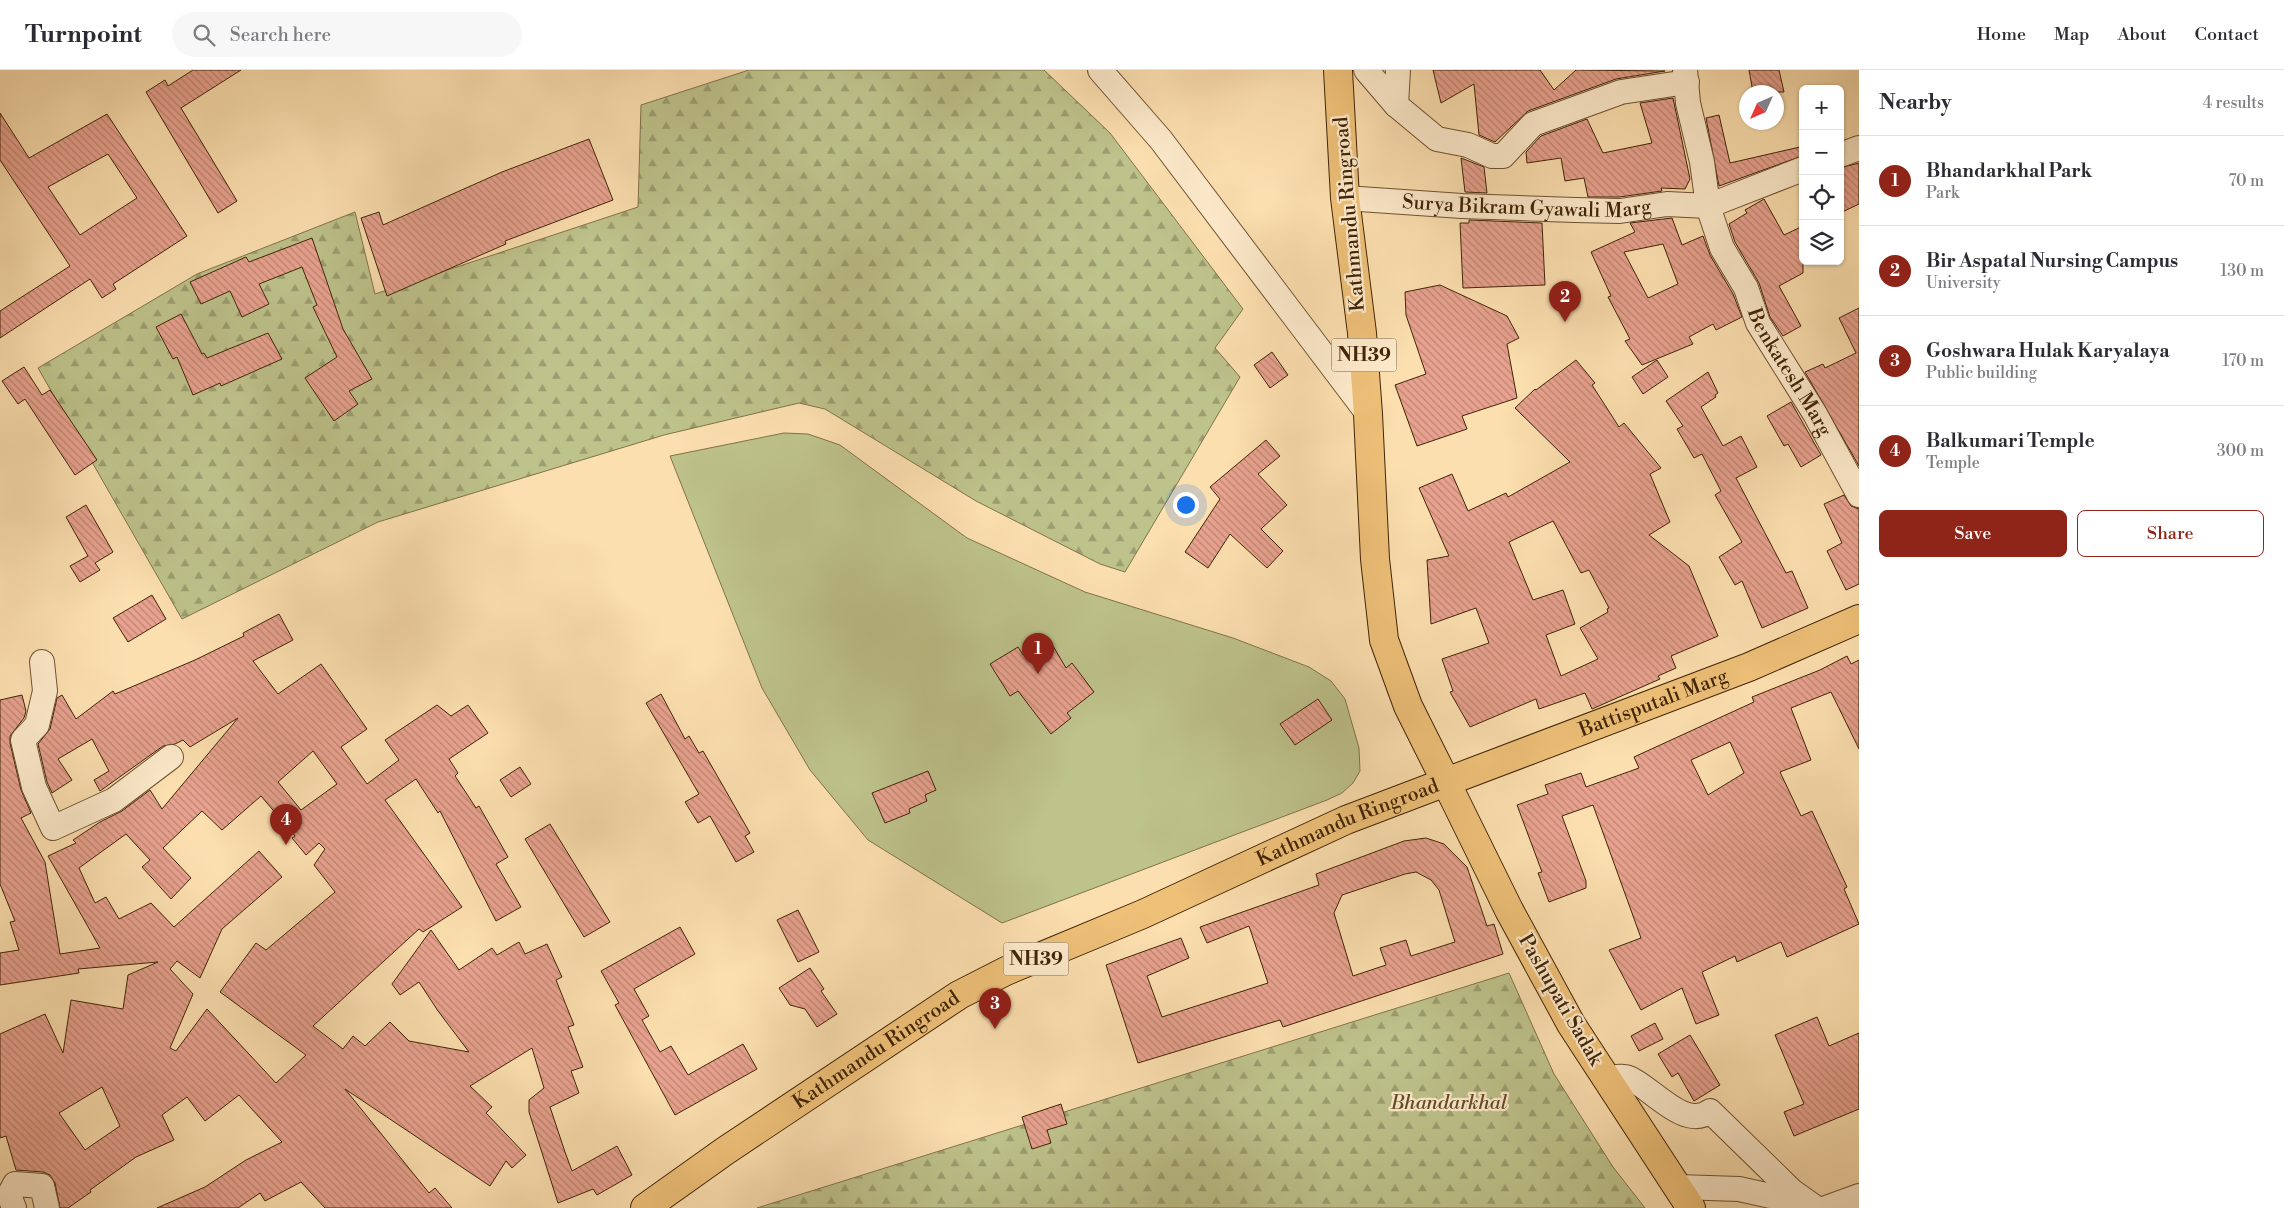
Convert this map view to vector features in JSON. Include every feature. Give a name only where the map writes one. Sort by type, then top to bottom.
[{"type":"main road","name":"Kathmandu Ringroad","points":[[658,1205],[725,1151],[959,995],[1006,971],[1143,914],[1346,820],[1446,782],[1408,706],[1384,640],[1375,559],[1362,333],[1345,198],[1338,70]]},
{"type":"main road","name":"Battisputali Marg","points":[[1446,782],[1749,667],[1859,619]]},
{"type":"main road","name":"Pashupati Sadak","points":[[1446,782],[1514,919],[1571,1024],[1684,1198]]},
{"type":"street","points":[[1100,70],[1161,140],[1368,414]]},
{"type":"street","points":[[1366,70],[1396,105],[1437,139],[1468,145],[1492,156],[1503,156],[1533,124],[1621,92],[1686,76]]},
{"type":"street","points":[[1396,105],[1398,70]]},
{"type":"street","name":"Benkatesh Marg","points":[[1686,76],[1688,103],[1702,162],[1708,206],[1722,248],[1746,288],[1758,323],[1816,414],[1859,495]]},
{"type":"street","points":[[1844,154],[1859,148]]},
{"type":"street","points":[[1708,206],[1799,171]]},
{"type":"street","name":"Surya Bikram Gyawali Marg","points":[[1345,198],[1462,206],[1620,211],[1667,204],[1708,206]]},
{"type":"street","points":[[42,662],[45,691],[37,725],[23,740],[34,787],[53,828],[114,800],[171,757]]},
{"type":"street","points":[[1606,1078],[1628,1077],[1685,1116],[1705,1115],[1710,1111],[1792,1191],[1816,1208]]},
{"type":"street","points":[[14,1208],[9,1195],[15,1184],[42,1186],[46,1208]]},
{"type":"street","points":[[1684,1198],[1739,1189],[1775,1197],[1791,1208]]},
{"type":"street","points":[[1826,1208],[1859,1196]]},
{"type":"green space","points":[[749,70],[1044,70],[1110,133],[1243,309],[1215,348],[1240,377],[1125,572],[1100,564],[976,501],[825,409],[799,403],[664,435],[378,522],[182,619],[38,368],[197,274],[355,212],[375,294],[638,207],[641,105]]},
{"type":"green space","points":[[784,433],[808,434],[840,445],[967,538],[1085,592],[1233,638],[1309,667],[1331,681],[1345,699],[1359,748],[1360,771],[1353,783],[1342,793],[1327,800],[1002,923],[868,840],[810,770],[762,688],[670,456]]},
{"type":"green space","name":"Bhandarkhal","points":[[1509,973],[1554,1074],[1613,1167],[1645,1208],[757,1208]]},
{"type":"building","points":[[193,70],[241,70],[181,108],[237,201],[218,213],[146,92],[165,80],[168,86]]},
{"type":"building","points":[[1433,70],[1540,70],[1554,90],[1576,70],[1665,71],[1616,79],[1528,111],[1495,142],[1479,135],[1474,84],[1441,103]]},
{"type":"building","points":[[1749,70],[1779,70],[1782,85],[1752,85]]},
{"type":"building","points":[[1673,98],[1690,179],[1685,189],[1661,188],[1662,191],[1619,197],[1588,197],[1584,178],[1565,181],[1561,158],[1527,163],[1526,152],[1541,136],[1587,119],[1603,153],[1652,143],[1640,103]]},
{"type":"building","points":[[0,113],[29,158],[107,114],[187,236],[113,284],[116,289],[102,298],[90,279],[0,338],[0,311],[70,266],[0,160]],"holes":[[[108,154],[137,198],[80,235],[48,187]]]},
{"type":"building","points":[[1719,115],[1730,163],[1799,147],[1799,157],[1719,186],[1706,118]]},
{"type":"building","points":[[589,139],[613,200],[505,241],[506,244],[387,296],[361,218],[379,212],[383,225],[502,172]]},
{"type":"building","points":[[1461,158],[1484,167],[1487,193],[1465,192]]},
{"type":"building","points":[[1859,163],[1859,204],[1844,211],[1844,175],[1844,167]]},
{"type":"building","points":[[1764,199],[1784,235],[1799,228],[1799,265],[1803,265],[1803,273],[1779,286],[1801,326],[1783,336],[1770,317],[1759,283],[1735,242],[1729,224],[1747,213],[1745,210]]},
{"type":"building","points":[[1672,218],[1682,245],[1703,236],[1710,255],[1733,294],[1742,317],[1716,330],[1713,324],[1689,337],[1693,344],[1642,365],[1625,341],[1630,339],[1608,297],[1611,296],[1591,252],[1635,232],[1630,223]],"holes":[[[1663,244],[1678,284],[1648,298],[1624,252]]]},
{"type":"building","points":[[1469,220],[1542,223],[1545,285],[1463,288],[1460,223],[1469,223]]},
{"type":"building","points":[[312,238],[343,329],[372,379],[349,391],[358,404],[334,421],[305,378],[337,357],[313,307],[317,305],[302,267],[259,284],[269,304],[242,317],[230,291],[201,304],[190,282],[246,257],[249,262]]},
{"type":"building","points":[[1440,285],[1507,316],[1519,338],[1507,344],[1517,398],[1462,416],[1467,429],[1417,446],[1395,385],[1426,374],[1406,315],[1405,292]]},
{"type":"building","points":[[1859,308],[1859,466],[1805,372],[1823,364],[1825,368],[1856,353],[1839,318]]},
{"type":"building","points":[[181,314],[202,354],[204,353],[207,358],[268,333],[282,359],[221,386],[220,383],[193,395],[177,357],[173,359],[156,327]]},
{"type":"building","points":[[1272,352],[1288,375],[1270,388],[1254,365]]},
{"type":"building","points":[[1576,360],[1595,383],[1592,385],[1619,427],[1624,423],[1661,468],[1650,474],[1670,522],[1649,535],[1689,566],[1718,636],[1671,656],[1676,668],[1658,676],[1660,679],[1592,709],[1585,693],[1539,709],[1536,699],[1470,727],[1450,692],[1453,691],[1442,659],[1489,643],[1476,608],[1431,624],[1427,560],[1449,556],[1419,488],[1452,474],[1468,511],[1506,493],[1508,497],[1570,462],[1515,408]],"holes":[[[1553,521],[1581,573],[1589,570],[1609,608],[1607,609],[1608,612],[1580,628],[1598,659],[1561,676],[1546,635],[1575,624],[1563,590],[1533,600],[1509,542]]]},
{"type":"building","points":[[1657,360],[1668,377],[1643,394],[1632,377]]},
{"type":"building","points":[[24,367],[42,395],[50,390],[97,460],[75,475],[25,399],[18,404],[2,381]]},
{"type":"building","points":[[1708,372],[1718,393],[1715,395],[1716,397],[1701,407],[1723,446],[1741,436],[1757,467],[1736,478],[1786,573],[1792,571],[1808,608],[1762,628],[1742,581],[1735,585],[1719,557],[1742,542],[1715,495],[1721,491],[1702,454],[1694,458],[1677,429],[1683,426],[1666,401]]},
{"type":"building","points":[[1791,402],[1821,455],[1801,467],[1788,444],[1784,446],[1767,416]]},
{"type":"building","points":[[1266,440],[1280,456],[1258,474],[1287,505],[1261,529],[1283,551],[1267,568],[1230,534],[1208,568],[1185,552],[1220,499],[1210,487]]},
{"type":"building","points":[[1844,495],[1851,506],[1859,509],[1859,584],[1846,590],[1827,551],[1842,543],[1824,504]]},
{"type":"building","points":[[86,505],[113,552],[95,563],[100,570],[80,582],[70,566],[88,556],[66,517]]},
{"type":"building","points":[[152,595],[166,619],[128,642],[113,618]]},
{"type":"building","points":[[279,614],[293,640],[253,661],[278,694],[321,664],[367,729],[341,747],[367,784],[399,760],[385,740],[437,705],[451,716],[468,705],[488,733],[449,759],[458,773],[455,776],[476,808],[479,806],[508,857],[496,864],[521,907],[496,921],[440,811],[438,813],[416,779],[385,800],[462,907],[423,932],[419,929],[313,1026],[343,1049],[353,1036],[365,1046],[390,1022],[409,1041],[469,1052],[419,982],[400,995],[392,984],[431,930],[459,970],[492,948],[497,955],[519,942],[525,954],[547,944],[562,977],[556,980],[574,1025],[568,1027],[583,1067],[571,1071],[579,1093],[550,1107],[565,1152],[572,1171],[617,1146],[632,1175],[597,1195],[593,1189],[558,1203],[529,1112],[529,1100],[544,1088],[532,1048],[470,1086],[492,1107],[486,1113],[526,1155],[512,1168],[506,1161],[490,1186],[345,1089],[429,1193],[435,1188],[452,1208],[325,1208],[301,1182],[265,1201],[260,1193],[238,1208],[157,1208],[205,1187],[246,1160],[282,1142],[239,1095],[205,1121],[187,1097],[162,1115],[174,1140],[136,1157],[68,1208],[60,1208],[55,1183],[50,1175],[43,1172],[16,1170],[6,1136],[0,1138],[0,1034],[45,1014],[63,1053],[71,1000],[123,1009],[128,975],[158,962],[78,969],[79,973],[0,985],[0,953],[19,950],[10,922],[15,921],[0,884],[0,700],[22,695],[26,711],[24,718],[10,736],[10,743],[21,790],[31,813],[21,818],[45,862],[60,954],[100,948],[48,856],[76,843],[73,840],[100,822],[122,811],[150,790],[162,809],[238,718],[190,747],[183,740],[175,744],[163,746],[100,791],[94,780],[109,771],[92,739],[58,759],[72,780],[52,793],[47,782],[38,744],[50,729],[57,698],[62,695],[76,719],[113,691],[115,694],[195,660],[244,636],[243,633]],"holes":[[[313,751],[337,784],[301,810],[278,782]],[[261,796],[295,836],[292,838],[306,855],[319,843],[325,849],[314,865],[335,892],[266,950],[256,943],[220,992],[306,1055],[276,1083],[207,1009],[176,1051],[170,1048],[193,994],[170,969],[177,961],[200,978],[222,929],[282,877],[259,851],[174,927],[151,903],[119,919],[106,897],[95,903],[79,868],[126,834],[150,860],[142,867],[171,899],[191,878],[163,848],[202,811],[222,830]],[[102,1087],[120,1126],[85,1150],[59,1113]]]},
{"type":"building","points":[[1049,639],[1066,668],[1072,663],[1094,692],[1067,713],[1071,718],[1051,734],[1018,691],[1010,696],[990,664],[1018,647],[1023,655]]},
{"type":"building","points":[[1847,656],[1851,664],[1859,660],[1859,749],[1831,692],[1791,708],[1811,760],[1780,772],[1801,816],[1812,811],[1847,887],[1844,889],[1859,924],[1787,957],[1781,942],[1737,962],[1735,956],[1702,972],[1719,1015],[1696,1024],[1682,988],[1641,1010],[1609,950],[1641,938],[1593,805],[1562,816],[1586,881],[1586,888],[1549,902],[1538,873],[1542,872],[1517,805],[1548,794],[1545,785],[1581,773],[1586,787],[1639,768],[1634,757],[1754,702],[1752,697],[1820,670]],"holes":[[[1730,742],[1744,773],[1708,795],[1691,760]]]},
{"type":"building","points":[[661,694],[685,739],[689,736],[699,753],[703,751],[750,833],[745,836],[754,852],[736,862],[710,816],[698,823],[685,802],[699,794],[646,703]]},
{"type":"building","points":[[1318,699],[1332,720],[1295,745],[1280,724]]},
{"type":"building","points":[[520,767],[531,784],[511,797],[500,780]]},
{"type":"building","points":[[928,771],[936,790],[925,795],[927,801],[909,809],[910,813],[885,823],[872,793]]},
{"type":"building","points":[[550,824],[610,922],[584,937],[525,839]]},
{"type":"building","points":[[1426,838],[1444,844],[1467,867],[1487,926],[1494,924],[1503,954],[1283,1027],[1280,1020],[1138,1063],[1106,965],[1181,938],[1189,958],[1147,976],[1162,1017],[1268,983],[1249,926],[1207,943],[1200,927],[1319,885],[1316,874],[1404,841]],"holes":[[[1416,872],[1431,880],[1439,890],[1455,942],[1411,956],[1406,940],[1380,948],[1386,965],[1353,976],[1334,913],[1342,895]]]},
{"type":"building","points":[[798,910],[819,952],[798,962],[777,920]]},
{"type":"building","points":[[680,927],[695,954],[634,989],[649,1016],[642,1020],[660,1052],[671,1046],[688,1075],[743,1044],[757,1069],[675,1115],[615,1005],[619,1003],[601,971]]},
{"type":"building","points":[[810,968],[824,989],[821,991],[837,1014],[817,1027],[805,1009],[790,1005],[779,988]]},
{"type":"building","points":[[1817,1017],[1829,1046],[1859,1033],[1859,1109],[1794,1136],[1784,1112],[1804,1104],[1775,1035]]},
{"type":"building","points":[[1655,1023],[1663,1039],[1639,1051],[1631,1036]]},
{"type":"building","points":[[1690,1035],[1720,1085],[1694,1101],[1678,1073],[1672,1077],[1658,1054]]},
{"type":"building","points":[[1061,1104],[1067,1124],[1047,1130],[1051,1143],[1032,1149],[1022,1117]]},
{"type":"place","name":"Bir Aspatal Nursing Campus","points":[[1565,322]]},
{"type":"place","name":"Bhandarkhal Park","points":[[1038,674]]},
{"type":"place","name":"Balkumari Temple","points":[[286,845]]},
{"type":"place","name":"Goshwara Hulak Karyalaya","points":[[995,1029]]}]
